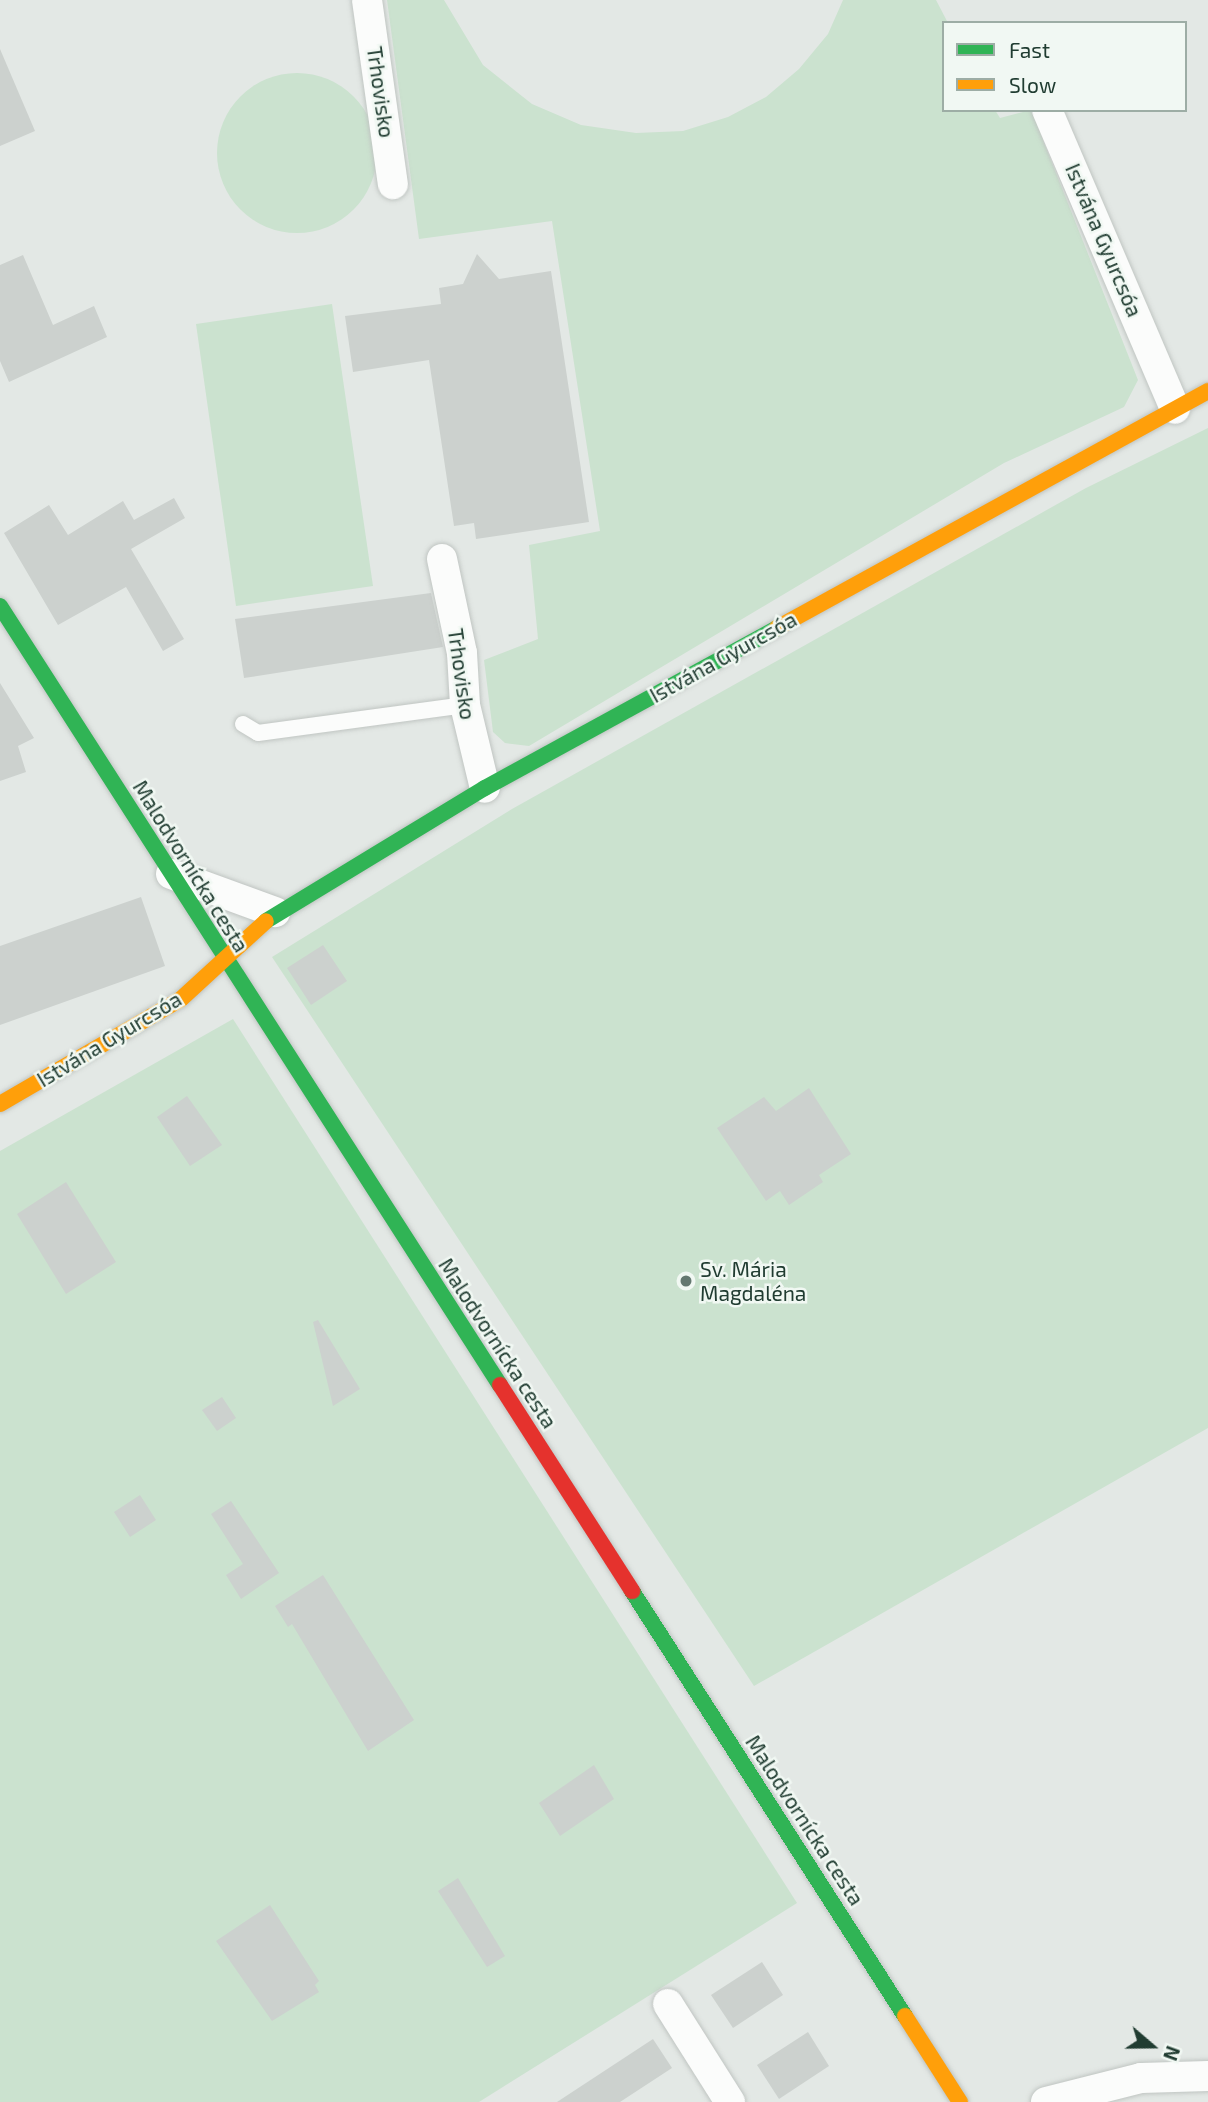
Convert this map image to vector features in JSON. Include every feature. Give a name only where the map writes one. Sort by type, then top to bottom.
[{"type":"street","name":"Trhovisko","points":[[367,0],[394,184]]},
{"type":"street","name":"Istvána Gyurcsóa","points":[[1047,112],[1175,409]]},
{"type":"street","name":"Istvána Gyurcsóa","points":[[0,1104],[181,999],[275,912],[485,788],[1208,391]]},
{"type":"street","name":"Trhovisko","points":[[442,559],[462,653],[464,705],[485,788]]},
{"type":"street","name":"Malodvornícka cesta","points":[[0,606],[224,959],[960,2102]]},
{"type":"street","points":[[171,874],[275,912]]},
{"type":"street","points":[[668,2004],[720,2098]]},
{"type":"street","points":[[1046,2102],[1141,2078],[1208,2076]]},
{"type":"lane","points":[[0,645],[21,639]]},
{"type":"lane","points":[[243,724],[258,733],[464,705]]},
{"type":"green space","points":[[387,0],[444,0],[483,65],[532,104],[581,125],[636,133],[683,131],[728,117],[766,97],[799,69],[828,34],[843,0],[936,0],[947,21],[942,21],[942,112],[996,112],[1000,118],[1032,112],[1138,380],[1124,407],[1004,463],[529,746],[505,743],[493,732],[484,660],[538,639],[529,545],[600,531],[552,221],[419,239]]},
{"type":"green space","points":[[297,73],[328,79],[354,96],[371,122],[377,153],[371,184],[354,210],[328,227],[297,233],[266,227],[240,210],[223,184],[217,153],[223,122],[240,96],[266,79]]},
{"type":"green space","points":[[332,304],[373,586],[236,606],[196,324]]},
{"type":"green space","points":[[1208,428],[1208,1428],[754,1686],[272,957],[512,809],[1086,488]]},
{"type":"green space","points":[[233,1019],[797,1903],[479,2102],[0,2102],[0,1151]]},
{"type":"building","points":[[0,49],[35,131],[0,146]]},
{"type":"building","points":[[477,254],[499,279],[551,271],[589,522],[476,539],[474,523],[454,526],[429,360],[353,372],[345,316],[441,304],[439,288],[463,284]]},
{"type":"building","points":[[23,255],[53,325],[94,306],[107,337],[9,382],[0,361],[0,265]]},
{"type":"building","points":[[174,498],[185,518],[131,549],[184,639],[163,651],[126,587],[58,625],[4,533],[49,505],[68,535],[123,501],[134,520]]},
{"type":"building","points":[[431,593],[443,647],[244,678],[235,619]]},
{"type":"building","points":[[0,683],[34,738],[18,746],[26,772],[0,781]]},
{"type":"building","points":[[141,897],[165,966],[0,1025],[0,946]]},
{"type":"building","points":[[323,945],[347,981],[311,1005],[287,968]]},
{"type":"building","points":[[809,1088],[851,1154],[819,1175],[823,1182],[789,1205],[780,1191],[766,1201],[717,1128],[764,1097],[776,1111]]},
{"type":"building","points":[[187,1096],[222,1145],[190,1166],[157,1117]]},
{"type":"building","points":[[66,1182],[116,1262],[66,1294],[17,1214]]},
{"type":"building","points":[[318,1320],[360,1389],[333,1406],[313,1322]]},
{"type":"building","points":[[222,1397],[236,1418],[217,1431],[202,1410]]},
{"type":"building","points":[[140,1495],[156,1520],[130,1537],[114,1512]]},
{"type":"building","points":[[231,1501],[279,1573],[241,1599],[226,1575],[243,1564],[211,1514]]},
{"type":"building","points":[[323,1575],[414,1720],[368,1751],[292,1624],[288,1627],[275,1606]]},
{"type":"building","points":[[594,1765],[614,1799],[560,1836],[539,1803]]},
{"type":"building","points":[[458,1878],[505,1956],[487,1967],[438,1891]]},
{"type":"building","points":[[270,1905],[319,1981],[315,1985],[319,1992],[272,2021],[216,1941]]},
{"type":"building","points":[[762,1962],[783,1995],[733,2028],[711,1995]]},
{"type":"building","points":[[808,2032],[829,2066],[779,2099],[757,2065]]},
{"type":"building","points":[[653,2039],[672,2068],[620,2102],[557,2102]]},
{"type":"traffic: fast","points":[[0,606],[500,1385]]},
{"type":"traffic: fast","points":[[266,921],[485,788],[777,628]]},
{"type":"traffic: fast","points":[[632,1591],[905,2016]]},
{"type":"traffic: slow","points":[[777,628],[1208,391]]},
{"type":"traffic: slow","points":[[0,1104],[181,999],[266,921]]},
{"type":"traffic: slow","points":[[905,2016],[960,2102]]},
{"type":"traffic: jam","points":[[500,1385],[632,1591]]},
{"type":"place","name":"Sv. Mária Magdaléna","points":[[686,1281]]}]
